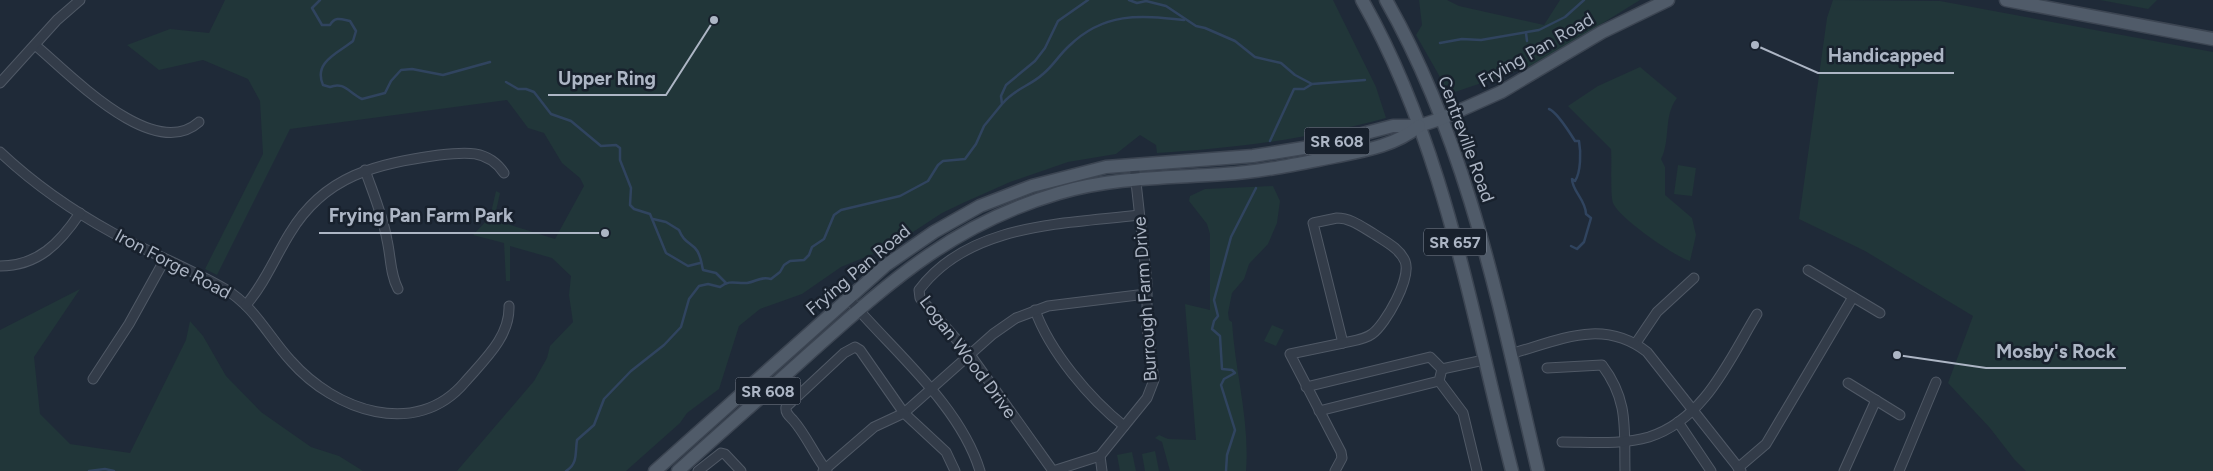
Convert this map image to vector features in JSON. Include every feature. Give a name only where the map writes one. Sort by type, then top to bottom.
[{"type":"main road","name":"SR 657","points":[[1362,0],[1407,91],[1420,126],[1449,220],[1512,471]]},
{"type":"main road","name":"Centreville Road","points":[[1386,0],[1416,58],[1443,118],[1478,224],[1538,471]]},
{"type":"main road","name":"Frying Pan Road","points":[[655,471],[848,298],[916,243],[980,206],[1032,186],[1106,167],[1260,155],[1316,146],[1393,126],[1420,126],[1443,118],[1514,85],[1602,32],[1668,0]]},
{"type":"main road","points":[[2006,0],[2213,39]]},
{"type":"main road","points":[[2188,34],[2213,32]]},
{"type":"main road","name":"Frying Pan Road","points":[[678,471],[858,310],[916,262],[982,223],[1060,193],[1091,185],[1135,179],[1226,174],[1280,167],[1379,146],[1405,138],[1420,126]]},
{"type":"street","points":[[0,83],[57,20],[80,0]]},
{"type":"street","points":[[35,45],[108,107],[131,121],[151,129],[174,133],[188,130],[199,122]]},
{"type":"street","name":"Iron Forge Road","points":[[0,152],[50,194],[80,213],[226,290],[246,305],[260,320],[291,361],[315,383],[352,405],[377,413],[393,415],[414,413],[444,401],[460,389],[502,337],[508,322],[509,306]]},
{"type":"street","points":[[246,305],[257,292],[304,212],[332,186],[365,170],[403,160],[460,152],[486,156],[499,165],[504,173]]},
{"type":"street","name":"Burrough Farm Drive","points":[[1100,456],[1147,398],[1154,380],[1147,327],[1146,294],[1134,164]]},
{"type":"street","points":[[365,170],[380,209],[388,241],[392,274],[398,289]]},
{"type":"street","points":[[0,266],[18,264],[39,257],[64,236],[80,213]]},
{"type":"street","name":"Logan Wood Drive","points":[[1053,471],[971,356],[920,298],[919,290],[948,262],[967,250],[1016,231],[1139,215]]},
{"type":"street","points":[[1335,471],[1342,458],[1290,354],[1343,343],[1370,336],[1378,329],[1403,288],[1407,271],[1406,262],[1398,250],[1345,218],[1313,223],[1343,343]]},
{"type":"street","points":[[93,378],[129,324],[165,259]]},
{"type":"street","points":[[1808,270],[1880,313]]},
{"type":"street","points":[[1636,343],[1657,312],[1694,278]]},
{"type":"street","points":[[955,471],[946,452],[904,413],[860,350],[855,347],[849,349],[786,407],[787,414],[803,432],[825,470],[874,427],[904,413],[971,356],[993,334],[1016,318],[1048,306],[1146,294]]},
{"type":"street","points":[[1510,354],[1586,333],[1610,335],[1636,343],[1647,352],[1739,469],[1766,444],[1853,297]]},
{"type":"street","points":[[848,298],[959,424],[973,450],[980,471]]},
{"type":"street","points":[[1035,310],[1044,331],[1072,372],[1105,411],[1124,426]]},
{"type":"street","points":[[1562,442],[1624,441],[1649,437],[1678,422],[1708,396],[1756,314]]},
{"type":"street","points":[[1306,387],[1430,357],[1442,369]]},
{"type":"street","points":[[1442,369],[1484,360]]},
{"type":"street","points":[[1547,368],[1602,365],[1615,382],[1623,404],[1625,471]]},
{"type":"street","points":[[1439,381],[1442,369]]},
{"type":"street","points":[[1319,411],[1439,381]]},
{"type":"street","points":[[1439,381],[1463,414],[1477,471]]},
{"type":"street","points":[[1899,471],[1936,382]]},
{"type":"street","points":[[1848,383],[1900,415]]},
{"type":"street","points":[[1844,471],[1876,400]]},
{"type":"street","points":[[1678,422],[1711,471]]},
{"type":"street","points":[[698,471],[721,453],[725,454],[741,471]]},
{"type":"street","points":[[1053,471],[1100,456],[1102,471]]},
{"type":"green space","points":[[225,0],[1333,0],[1376,87],[1386,118],[1329,132],[1273,142],[1157,153],[1156,145],[1140,135],[1116,154],[1068,162],[1010,182],[942,213],[890,247],[841,267],[802,294],[760,309],[739,326],[719,389],[687,413],[680,423],[626,471],[457,471],[534,381],[547,358],[550,346],[573,322],[569,295],[571,276],[552,258],[510,246],[510,281],[506,281],[504,243],[473,235],[490,217],[496,191],[500,193],[494,220],[555,239],[584,186],[580,178],[562,163],[544,133],[528,128],[507,100],[290,129],[217,275],[205,269],[263,154],[260,101],[248,79],[203,60],[159,70],[127,45],[170,29],[209,33]]},
{"type":"green space","points":[[1419,0],[1447,0],[1459,6],[1544,25],[1560,0],[1640,0],[1535,65],[1455,92],[1448,91],[1416,35],[1422,25]]},
{"type":"green space","points":[[1833,0],[1940,1],[2213,52],[2213,471],[2026,471],[1990,428],[1948,383],[1973,316],[1865,251],[1799,219],[1827,18]]},
{"type":"green space","points":[[2100,0],[2157,0],[2148,9]]},
{"type":"green space","points":[[1640,67],[1677,98],[1670,112],[1666,144],[1661,159],[1665,167],[1665,195],[1692,218],[1696,235],[1690,261],[1648,236],[1617,209],[1612,199],[1611,149],[1568,106],[1598,86]]},
{"type":"green space","points":[[1678,165],[1696,168],[1692,196],[1674,194]]},
{"type":"green space","points":[[1273,186],[1280,201],[1277,223],[1268,244],[1249,264],[1244,279],[1232,293],[1228,313],[1229,320],[1232,322],[1244,415],[1247,452],[1246,471],[1170,471],[1162,442],[1155,438],[1159,435],[1168,439],[1196,440],[1185,304],[1210,310],[1210,234],[1207,224],[1189,201],[1190,196],[1205,189]]},
{"type":"green space","points":[[80,289],[34,357],[40,414],[70,444],[130,453],[186,340],[190,321],[203,336],[226,376],[261,412],[311,447],[339,456],[363,471],[0,471],[0,330]]},
{"type":"green space","points":[[1272,325],[1284,330],[1276,346],[1264,341]]},
{"type":"green space","points":[[1155,451],[1159,471],[1145,471],[1142,454]]},
{"type":"green space","points":[[1132,452],[1136,471],[1120,471],[1117,455]]},
{"type":"waterway","points":[[320,0],[312,8],[322,25],[330,25],[334,20],[341,19],[350,21],[356,31],[353,41],[334,54],[324,64],[321,70],[323,85],[330,87],[339,85],[362,99],[385,93],[391,81],[401,70],[412,69],[443,75],[490,62]]},
{"type":"waterway","points":[[566,471],[574,462],[577,440],[594,425],[604,399],[631,371],[664,345],[681,327],[689,299],[699,286],[708,284],[720,287],[730,282],[747,283],[761,279],[771,279],[790,261],[804,260],[809,255],[812,247],[824,239],[834,215],[841,210],[900,196],[928,181],[938,165],[943,161],[965,159],[976,144],[984,126],[1002,104],[1001,96],[1006,85],[1035,61],[1045,48],[1058,21],[1088,0]]},
{"type":"waterway","points":[[1129,0],[1137,3],[1146,1],[1166,6],[1196,26],[1235,41],[1255,57],[1281,63],[1295,75],[1312,84],[1365,80]]},
{"type":"waterway","points":[[1440,43],[1462,39],[1481,40],[1539,30],[1565,17],[1584,0]]},
{"type":"waterway","points":[[1003,103],[1012,94],[1043,74],[1069,46],[1095,27],[1123,18],[1152,17],[1184,20]]},
{"type":"waterway","points":[[1526,33],[1527,41]]},
{"type":"waterway","points":[[506,82],[518,89],[534,92],[551,114],[571,121],[601,146],[616,145],[620,148],[620,160],[631,188],[630,205],[634,209],[650,214],[666,253],[688,266],[700,263]]},
{"type":"waterway","points":[[1270,141],[1294,89],[1304,89],[1312,84]]},
{"type":"waterway","points":[[1549,109],[1559,118],[1575,141],[1579,141],[1579,167],[1575,181],[1572,179],[1574,188],[1584,204],[1586,214],[1591,218],[1584,242],[1577,249],[1571,246]]},
{"type":"waterway","points":[[1226,471],[1227,455],[1235,430],[1221,385],[1224,379],[1235,373],[1232,370],[1222,369],[1220,336],[1212,329],[1214,321],[1218,316],[1214,300],[1231,237],[1256,188]]},
{"type":"waterway","points":[[653,219],[666,222],[679,230],[684,238],[695,248],[703,270],[716,273],[726,283]]},
{"type":"waterway","points":[[89,471],[105,469],[114,471]]},
{"type":"place","name":"Upper Ring","points":[[714,20]]},
{"type":"place","name":"Handicapped","points":[[1755,45]]},
{"type":"place","name":"Frying Pan Farm Park","points":[[605,233]]},
{"type":"place","name":"Mosby's Rock","points":[[1897,355]]}]
